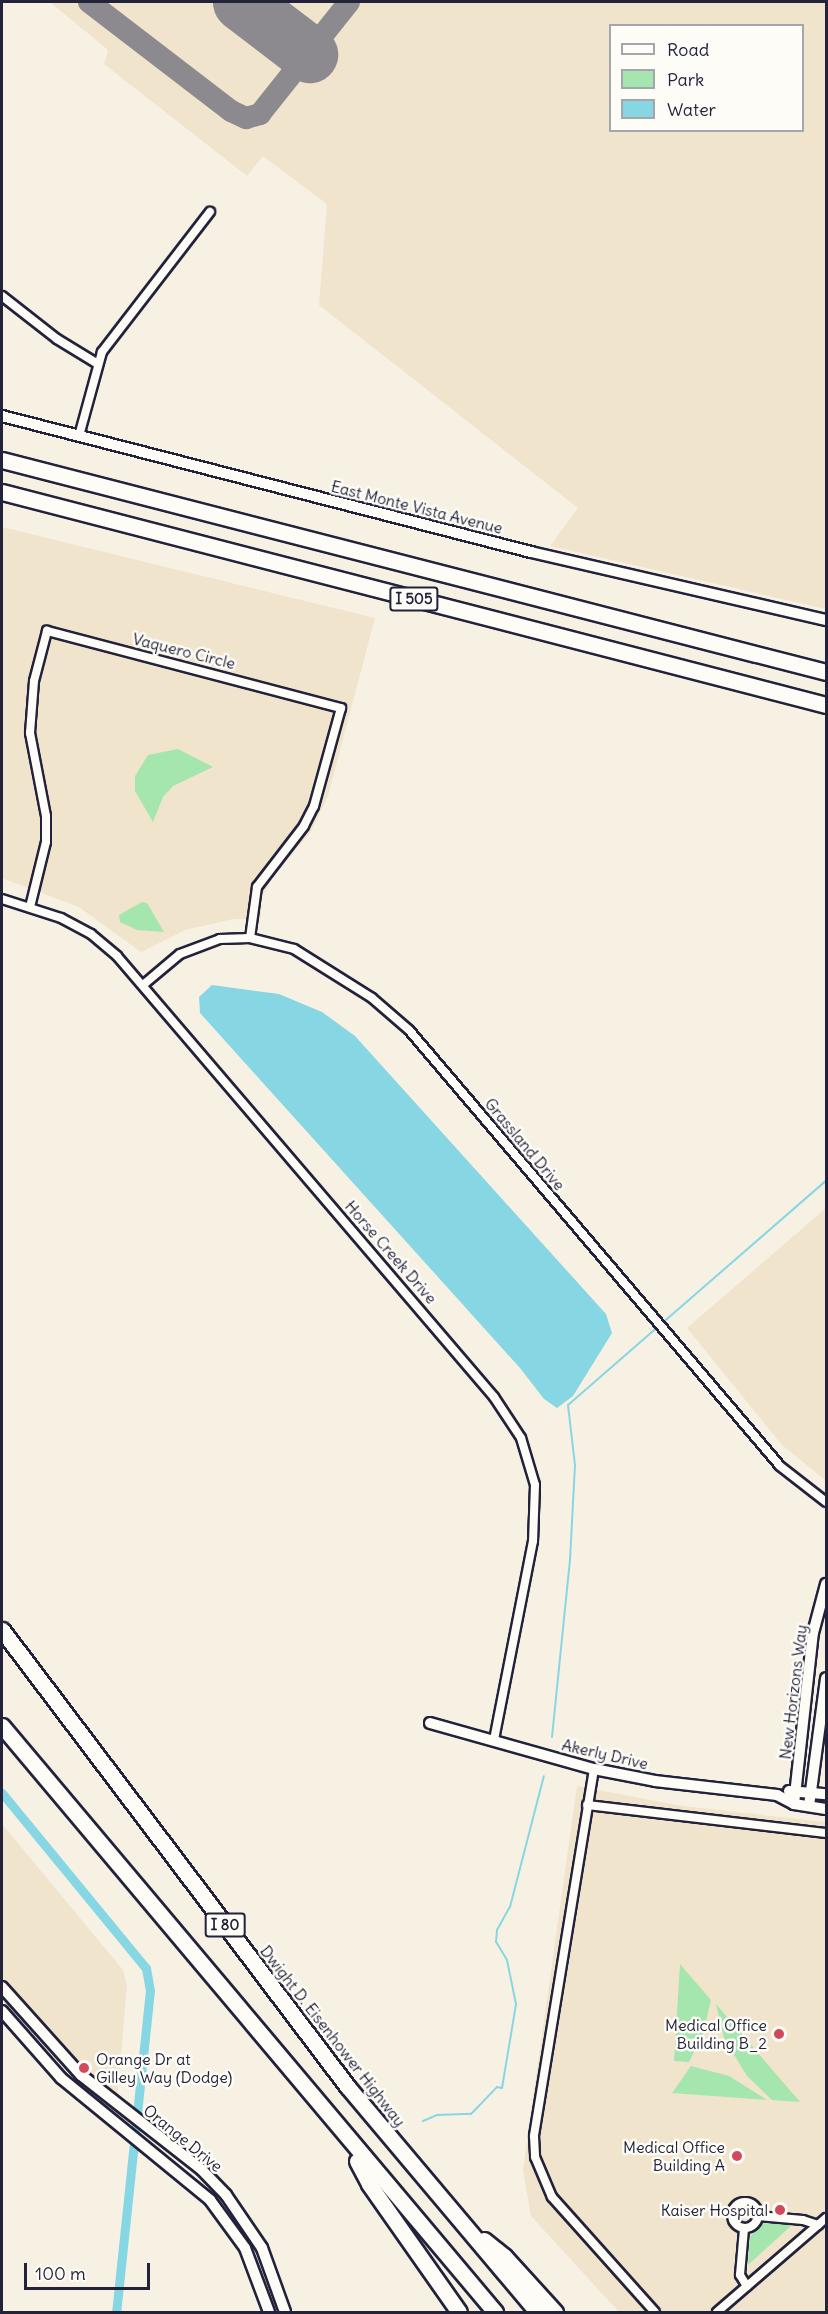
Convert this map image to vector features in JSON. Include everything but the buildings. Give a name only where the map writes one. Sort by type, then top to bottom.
[{"type":"highway","name":"I 505","points":[[2,460],[826,672]]},
{"type":"highway","name":"I 505","points":[[2,492],[826,705]]},
{"type":"highway","name":"Dwight D. Eisenhower Highway","points":[[2,1630],[318,2048],[454,2216],[537,2313]]},
{"type":"highway","name":"I 80","points":[[2,1726],[495,2313]]},
{"type":"highway","points":[[347,2139],[369,2184],[459,2313]]},
{"type":"highway","points":[[454,2216],[504,2256],[555,2313]]},
{"type":"street","points":[[79,436],[98,364],[129,316],[210,212]]},
{"type":"street","points":[[2,296],[57,339],[98,364]]},
{"type":"street","name":"East Monte Vista Avenue","points":[[2,416],[531,552],[826,620]]},
{"type":"street","name":"Vaquero Circle","points":[[30,907],[42,869],[47,836],[30,725],[34,681],[47,631],[341,708],[314,806],[304,826],[257,887],[250,938]]},
{"type":"street","name":"Horse Creek Drive","points":[[2,899],[30,907],[91,934],[143,985],[494,1397],[521,1438],[535,1485],[533,1541],[494,1740]]},
{"type":"street","name":"Grassland Drive","points":[[143,985],[180,954],[220,939],[250,938],[294,949],[372,998],[408,1030],[780,1466],[826,1502]]},
{"type":"street","name":"New Horizons Way","points":[[794,1804],[813,1633],[826,1584]]},
{"type":"street","name":"New Horizons Way","points":[[809,1806],[826,1678]]},
{"type":"street","name":"Akerly Drive","points":[[430,1723],[594,1769],[655,1781],[777,1795],[794,1804],[826,1809]]},
{"type":"street","points":[[594,1769],[534,2136],[534,2157],[552,2197],[655,2313]]},
{"type":"street","name":"Akerly Drive","points":[[777,1795],[795,1789],[826,1794]]},
{"type":"street","points":[[587,1805],[826,1833]]},
{"type":"street","name":"Orange Drive","points":[[2,1987],[29,2020],[81,2075],[202,2170],[236,2206],[262,2248],[285,2313]]},
{"type":"street","name":"Orange Drive","points":[[2,2011],[61,2078],[186,2177],[221,2212],[249,2255],[269,2313]]},
{"type":"street","points":[[16,2029],[29,2020]]},
{"type":"street","points":[[736,2205],[753,2205],[758,2216],[754,2225],[744,2229],[733,2222],[736,2205]]},
{"type":"street","points":[[758,2216],[803,2220],[818,2226]]},
{"type":"street","points":[[717,2313],[826,2218]]},
{"type":"street","points":[[744,2229],[740,2275],[747,2286]]},
{"type":"shaded area","points":[[50,2],[826,2],[826,609],[550,546],[578,508],[319,305],[327,204],[263,156],[247,176],[104,64],[108,50]]},
{"type":"shaded area","points":[[2,527],[375,618],[328,796],[311,832],[272,878],[261,899],[261,919],[233,919],[185,930],[141,952],[79,907],[2,878]]},
{"type":"shaded area","points":[[826,1208],[826,1481],[782,1445],[687,1328]]},
{"type":"shaded area","points":[[577,1786],[682,1806],[826,1822],[826,2312],[619,2312],[531,2216],[523,2170]]},
{"type":"shaded area","points":[[2,1824],[123,1970],[127,1986],[117,2100],[87,2080],[2,1979]]},
{"type":"green space","points":[[178,749],[213,767],[173,786],[163,797],[153,822],[135,791],[135,776],[148,755]]},
{"type":"green space","points":[[142,902],[147,903],[164,932],[137,930],[120,922],[119,915]]},
{"type":"green space","points":[[680,1964],[711,2000],[703,2034],[689,2062],[674,2061]]},
{"type":"green space","points":[[716,2004],[800,2102],[772,2100],[747,2076],[724,2038]]},
{"type":"green space","points":[[691,2066],[729,2076],[767,2100],[672,2093]]},
{"type":"green space","points":[[764,2223],[792,2225],[748,2265],[750,2236]]},
{"type":"water","points":[[212,985],[279,994],[322,1012],[355,1036],[606,1314],[612,1333],[573,1396],[557,1408],[544,1399],[520,1368],[200,1013],[199,997]]},
{"type":"waterway","points":[[552,1737],[570,1560],[575,1465],[568,1405],[826,1181]]},
{"type":"waterway","points":[[423,2121],[437,2115],[471,2114],[497,2087],[502,2088],[516,2004],[507,1960],[496,1942],[497,1930],[510,1907],[544,1776]]},
{"type":"waterway","points":[[2,1793],[146,1968],[150,1990],[116,2312]]},
{"type":"taxiway","points":[[89,2],[231,111],[246,118],[260,114],[349,2]]},
{"type":"runway","points":[[241,2],[309,54]]},
{"type":"place","name":"Medical Office Building B_2","points":[[779,2034]]},
{"type":"place","name":"Orange Dr at Gilley Way (Dodge)","points":[[84,2068]]},
{"type":"place","name":"Medical Office Building A","points":[[737,2156]]},
{"type":"place","name":"Kaiser Hospital","points":[[780,2210]]}]
